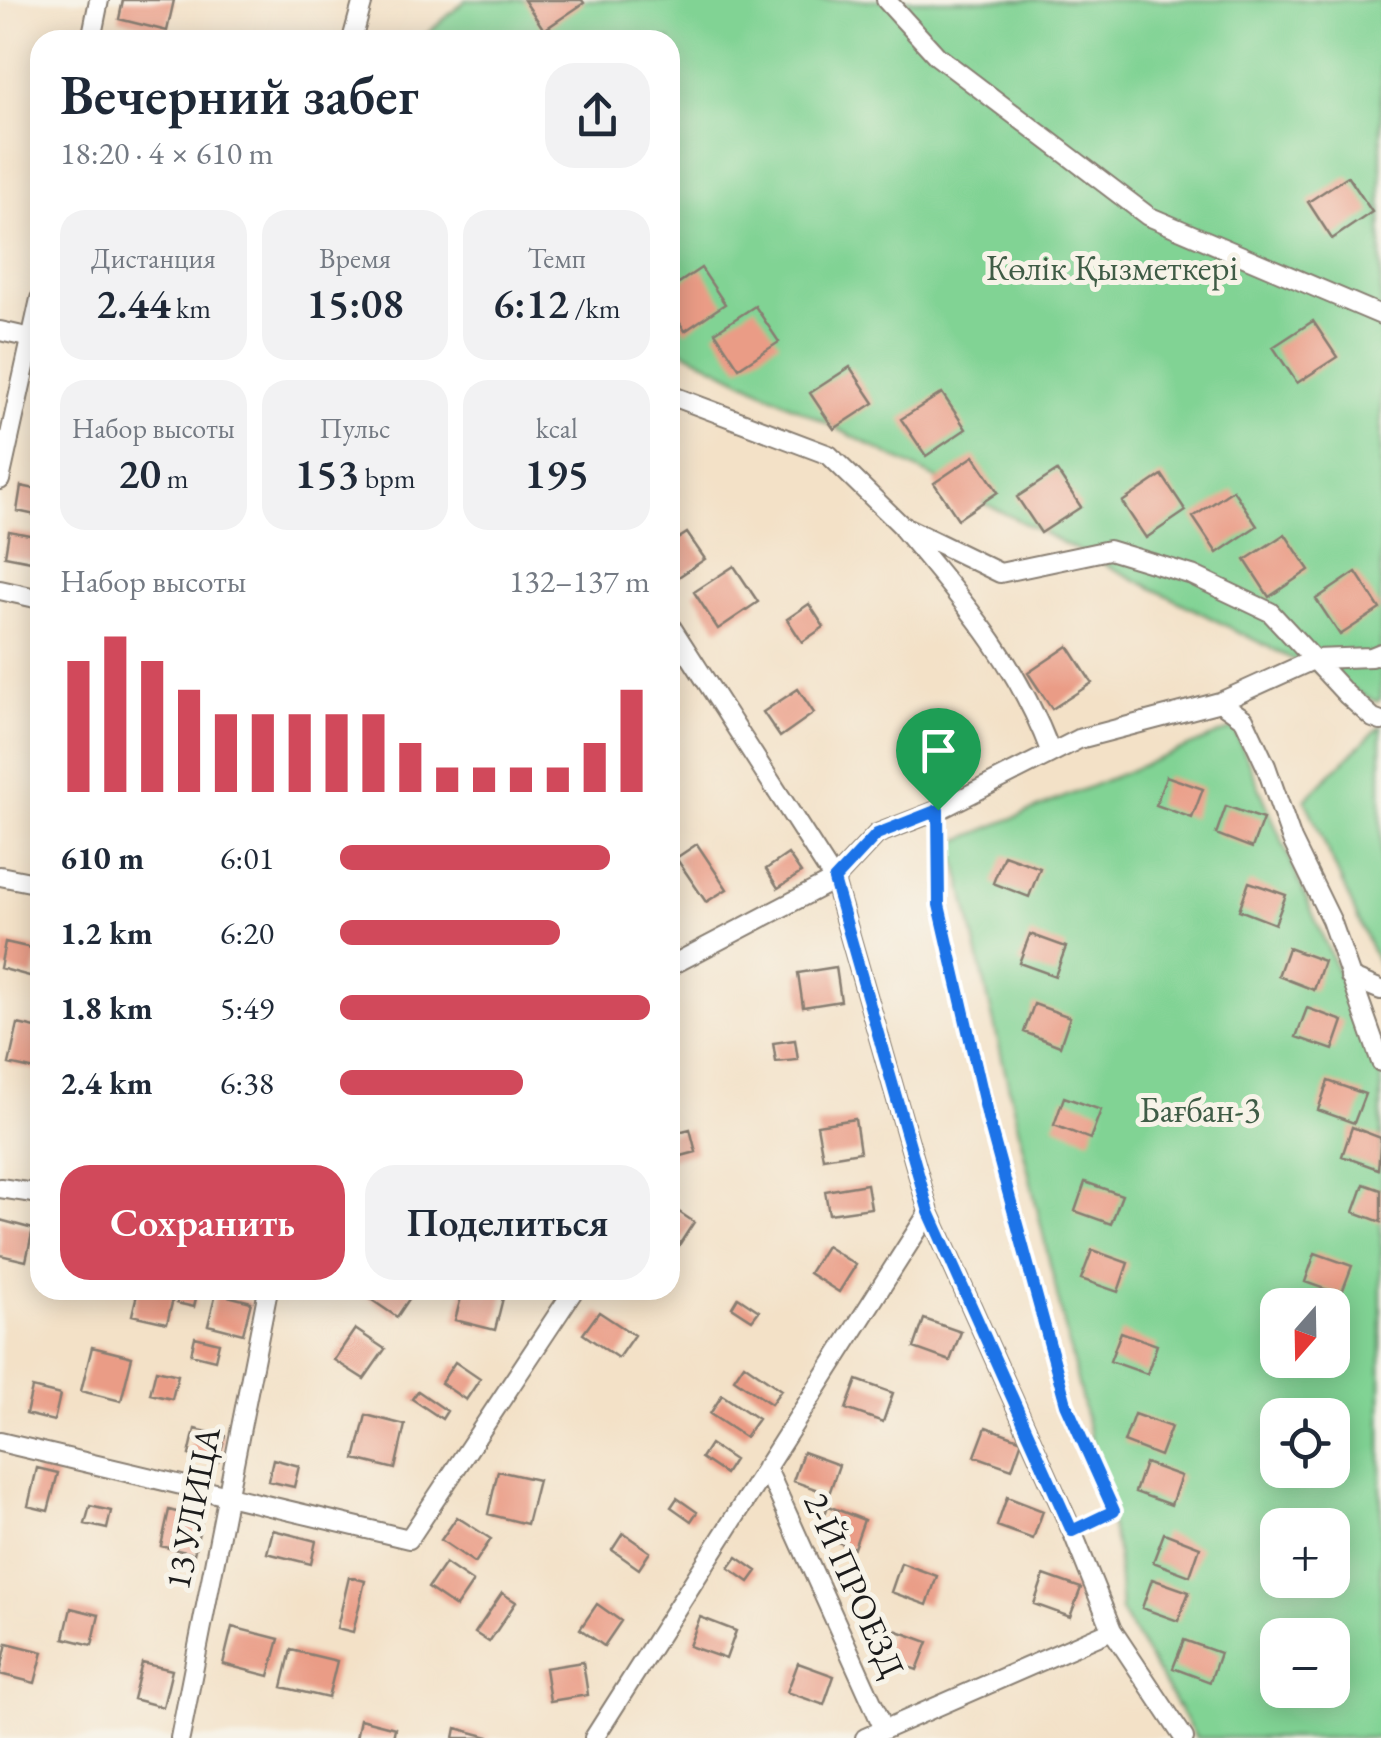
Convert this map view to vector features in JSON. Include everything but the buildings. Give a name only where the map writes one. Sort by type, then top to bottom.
[{"type":"street","points":[[94,30],[99,0]]},
{"type":"street","points":[[355,30],[363,0]]},
{"type":"street","points":[[886,0],[936,56],[1148,216],[1381,315]]},
{"type":"street","points":[[0,331],[30,338]]},
{"type":"street","points":[[0,480],[30,362]]},
{"type":"street","points":[[680,399],[830,454],[900,526],[1010,664],[1051,753]]},
{"type":"street","points":[[900,526],[1000,572],[1108,550],[1192,575],[1270,612],[1348,695],[1381,721]]},
{"type":"street","points":[[0,590],[30,598]]},
{"type":"street","points":[[680,641],[834,880],[929,1212],[1072,1531],[1112,1630],[1184,1738]]},
{"type":"street","points":[[680,961],[834,880],[877,834],[938,810],[1079,739],[1220,702],[1316,659],[1371,657],[1381,653]]},
{"type":"street","points":[[1220,702],[1244,720],[1266,766],[1292,840],[1331,920],[1381,1062]]},
{"type":"street","points":[[0,876],[30,882]]},
{"type":"street","points":[[1350,977],[1381,990]]},
{"type":"street","points":[[0,1188],[30,1192]]},
{"type":"street","points":[[594,1738],[929,1212]]},
{"type":"street","name":"13 УЛИЦА","points":[[180,1738],[266,1300]]},
{"type":"street","points":[[0,1442],[409,1539],[567,1300]]},
{"type":"street","name":"2-Й ПРОЕЗД","points":[[766,1466],[884,1729]]},
{"type":"street","points":[[865,1738],[1112,1630]]},
{"type":"lane","points":[[938,810],[939,905],[989,1122],[1066,1404],[1114,1511],[1072,1531]]},
{"type":"green space","name":"Көлік Қызметкері","points":[[466,0],[1381,0],[1381,698],[1377,702],[680,349],[680,30],[432,30]]},
{"type":"green space","points":[[1381,725],[1381,971],[1305,799]]},
{"type":"green space","name":"Бағбан-3","points":[[1234,728],[1381,1074],[1381,1738],[1196,1738],[1121,1611],[1117,1552],[952,843]]},
{"type":"route","points":[[938,810],[939,905],[989,1122],[1066,1404],[1114,1511],[1072,1531],[929,1212],[834,880],[877,834],[938,810]]}]
